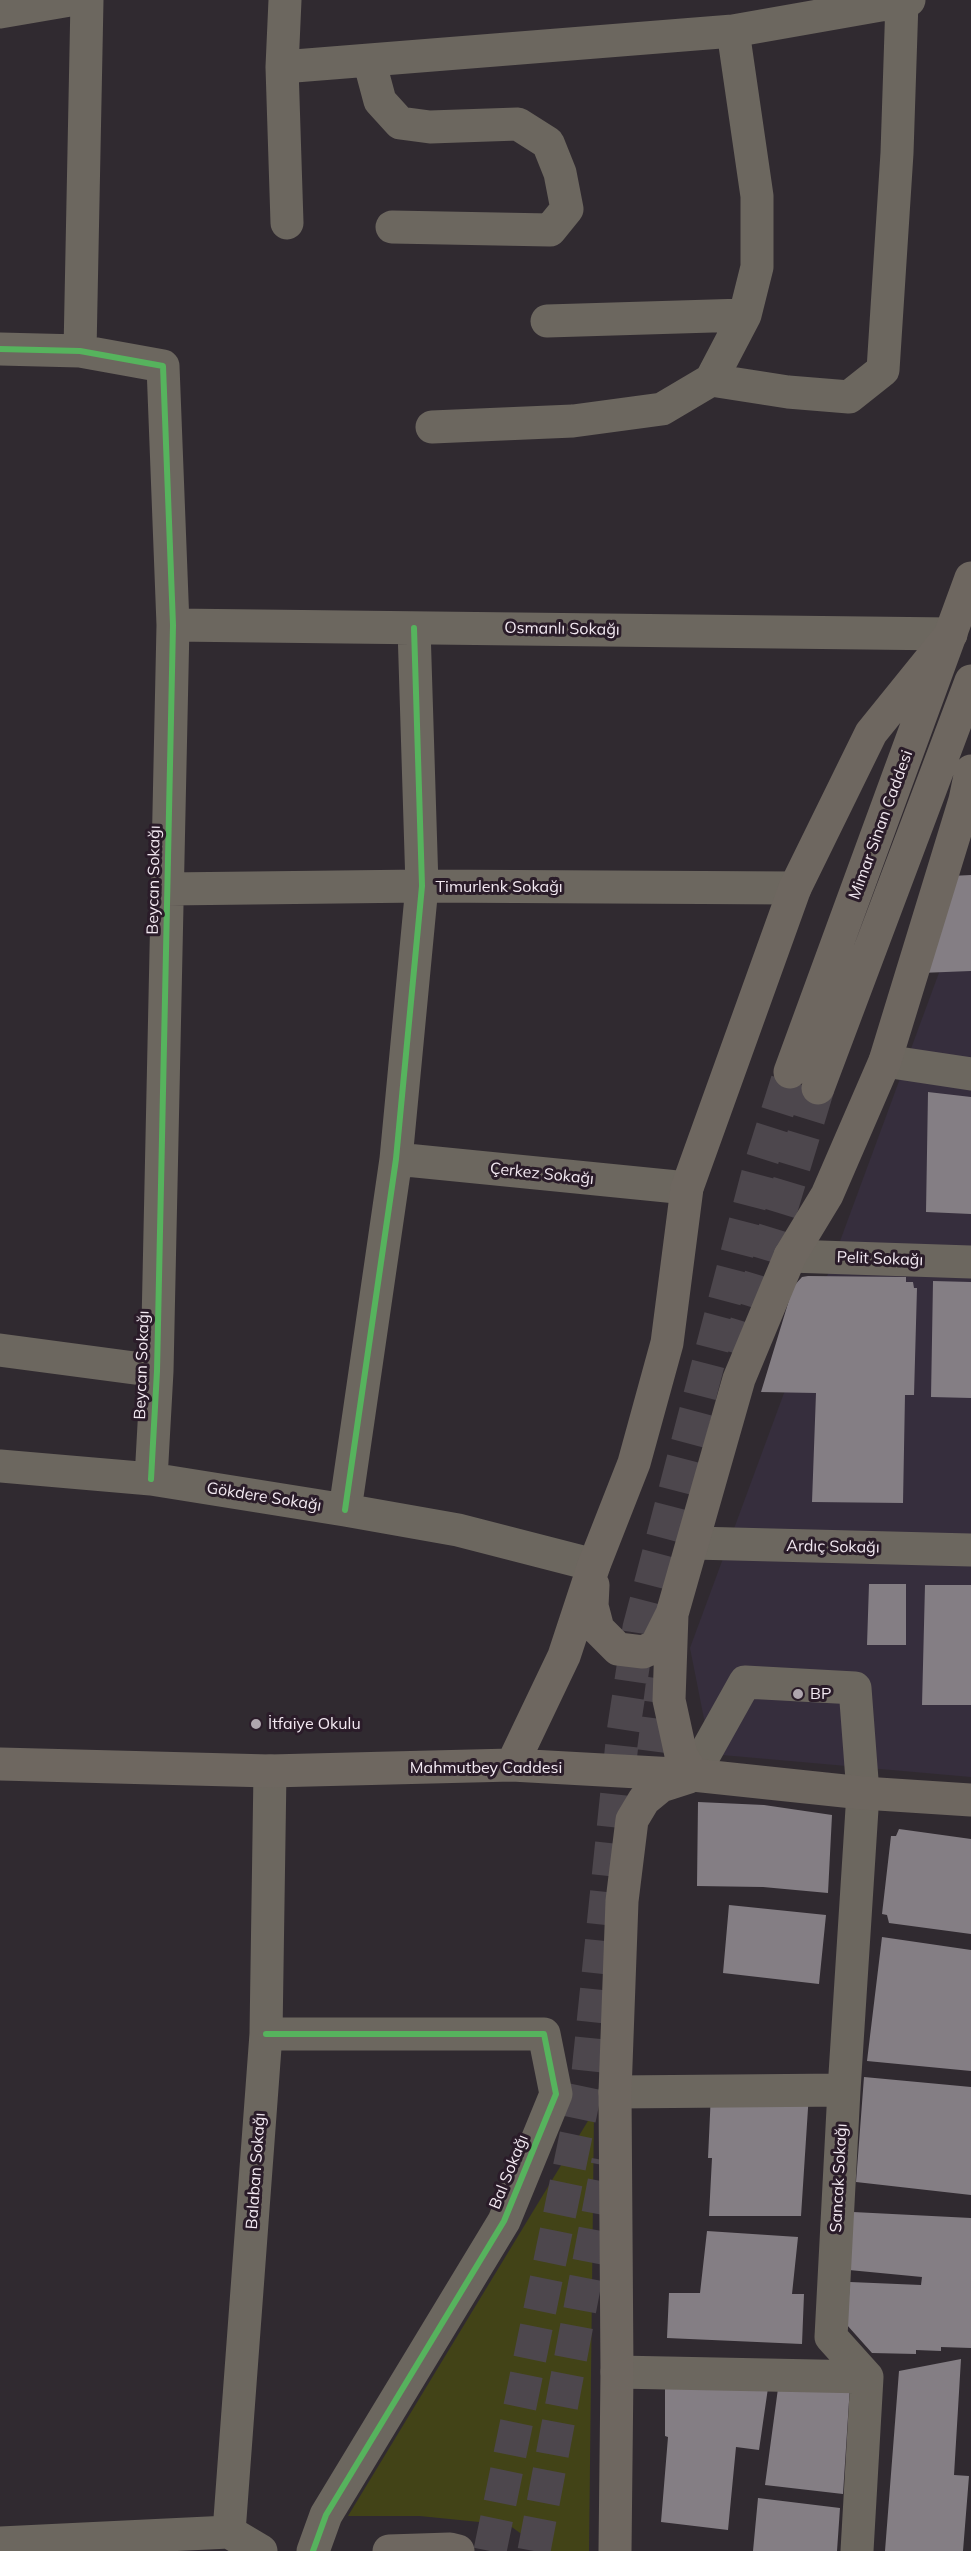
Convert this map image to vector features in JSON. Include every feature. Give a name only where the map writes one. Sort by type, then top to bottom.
[{"type":"main road","name":"Mimar Sinan Caddesi","points":[[790,1072],[971,578]]},
{"type":"main road","points":[[512,1765],[564,1656],[594,1565],[634,1463],[667,1343],[687,1188],[795,888],[872,733],[951,634]]},
{"type":"main road","name":"Mimar Sinan Caddesi","points":[[818,1088],[971,681]]},
{"type":"main road","points":[[594,1565],[592,1606],[598,1629],[618,1649],[643,1652],[656,1646],[672,1614],[694,1543],[739,1378],[790,1256],[826,1195],[885,1060],[969,790]]},
{"type":"main road","points":[[615,2551],[617,2372],[615,2092],[622,1901],[632,1820],[644,1800],[661,1786],[693,1776],[681,1755],[669,1700],[672,1614]]},
{"type":"main road","name":"Mahmutbey Caddesi","points":[[0,1764],[270,1771],[512,1765],[693,1776],[863,1793],[971,1800]]},
{"type":"main road","points":[[389,2551],[450,2549],[458,2551]]},
{"type":"street","points":[[0,12],[70,0]]},
{"type":"street","points":[[0,349],[80,351],[87,0]]},
{"type":"street","points":[[285,0],[282,67],[287,223]]},
{"type":"street","points":[[282,67],[733,31],[906,1],[884,370],[849,397],[788,392],[711,380]]},
{"type":"street","points":[[432,427],[573,421],[662,410],[711,380],[745,315],[757,267],[758,196],[733,31]]},
{"type":"street","points":[[369,60],[380,101],[400,123],[430,127],[518,124],[548,143],[560,173],[567,209],[550,230],[392,227]]},
{"type":"street","points":[[547,321],[745,315]]},
{"type":"street","name":"Beycan Sokağı","points":[[80,351],[163,366],[173,625],[157,1371],[151,1479]]},
{"type":"street","name":"Osmanlı Sokağı","points":[[173,625],[951,634]]},
{"type":"street","points":[[345,1510],[396,1159],[422,886],[414,628]]},
{"type":"street","name":"Timurlenk Sokağı","points":[[168,889],[422,886],[795,888]]},
{"type":"street","points":[[885,1060],[971,1074]]},
{"type":"street","name":"Çerkez Sokağı","points":[[396,1159],[687,1188]]},
{"type":"street","name":"Pelit Sokağı","points":[[790,1256],[971,1262]]},
{"type":"street","points":[[0,1350],[157,1371]]},
{"type":"street","name":"Gökdere Sokağı","points":[[0,1466],[151,1479],[345,1510],[458,1530],[594,1565]]},
{"type":"street","name":"Ardıç Sokağı","points":[[694,1543],[971,1550]]},
{"type":"street","name":"Sancak Sokağı","points":[[693,1776],[746,1682],[855,1688],[863,1793],[831,2337],[867,2377]]},
{"type":"street","name":"Balaban Sokağı","points":[[229,2532],[266,2034],[270,1771]]},
{"type":"street","name":"Bal Sokağı","points":[[266,2034],[543,2034],[556,2094],[504,2221],[326,2515],[313,2551]]},
{"type":"street","points":[[615,2092],[844,2090]]},
{"type":"street","points":[[617,2372],[867,2377],[857,2551]]},
{"type":"street","points":[[0,2542],[229,2532],[261,2551]]},
{"type":"shaded area","points":[[971,886],[971,1777],[711,1754],[690,1648]]},
{"type":"shaded area","points":[[594,2111],[589,2551],[545,2551],[509,2525],[420,2516],[348,2516]]},
{"type":"building","points":[[971,875],[971,971],[920,973],[951,876]]},
{"type":"building","points":[[928,1092],[971,1097],[971,1214],[926,1212]]},
{"type":"building","points":[[802,1277],[906,1277],[906,1282],[913,1282],[914,1288],[917,1288],[914,1395],[905,1395],[903,1503],[812,1502],[816,1393],[761,1392],[793,1287]]},
{"type":"building","points":[[933,1281],[971,1282],[971,1398],[931,1397]]},
{"type":"building","points":[[869,1584],[906,1584],[906,1645],[867,1645]]},
{"type":"building","points":[[925,1585],[971,1585],[971,1705],[922,1705]]},
{"type":"building","points":[[698,1802],[764,1805],[832,1815],[828,1893],[763,1887],[697,1886]]},
{"type":"building","points":[[899,1829],[971,1839],[971,1934],[889,1923],[887,1915],[882,1914],[891,1836],[896,1836]]},
{"type":"building","points":[[729,1905],[826,1915],[819,1984],[723,1973]]},
{"type":"building","points":[[882,1937],[971,1950],[971,2071],[867,2061]]},
{"type":"building","points":[[864,2077],[971,2087],[971,2195],[856,2182]]},
{"type":"building","points":[[711,2093],[809,2093],[801,2216],[709,2216],[712,2158],[708,2158]]},
{"type":"building","points":[[853,2212],[971,2218],[971,2348],[941,2347],[941,2351],[916,2350],[916,2354],[872,2353],[847,2325],[850,2282],[921,2285],[922,2277],[849,2270]]},
{"type":"building","points":[[707,2231],[798,2237],[792,2294],[804,2294],[802,2344],[667,2338],[669,2293],[700,2293]]},
{"type":"building","points":[[961,2359],[954,2475],[969,2476],[963,2551],[885,2551],[899,2371]]},
{"type":"building","points":[[665,2376],[769,2381],[759,2450],[736,2447],[728,2530],[661,2522],[668,2437],[665,2436]]},
{"type":"building","points":[[779,2381],[850,2386],[843,2494],[765,2485]]},
{"type":"building","points":[[758,2498],[840,2508],[837,2551],[753,2551]]},
{"type":"tunnel","points":[[490,2551],[587,2082],[623,1733],[639,1628],[758,1173],[790,1072]]},
{"type":"tunnel","points":[[737,1354],[818,1088]]},
{"type":"tunnel","points":[[647,1800],[663,1679]]},
{"type":"tunnel","points":[[534,2551],[608,2161]]},
{"type":"cycle path","points":[[0,349],[80,351],[163,366],[173,625],[157,1371],[151,1479]]},
{"type":"cycle path","points":[[345,1510],[396,1159],[422,886],[414,628]]},
{"type":"cycle path","points":[[266,2034],[544,2034],[556,2094],[504,2221],[326,2515],[313,2551]]},
{"type":"place","name":"BP","points":[[798,1694]]},
{"type":"place","name":"İtfaiye Okulu","points":[[256,1724]]}]
